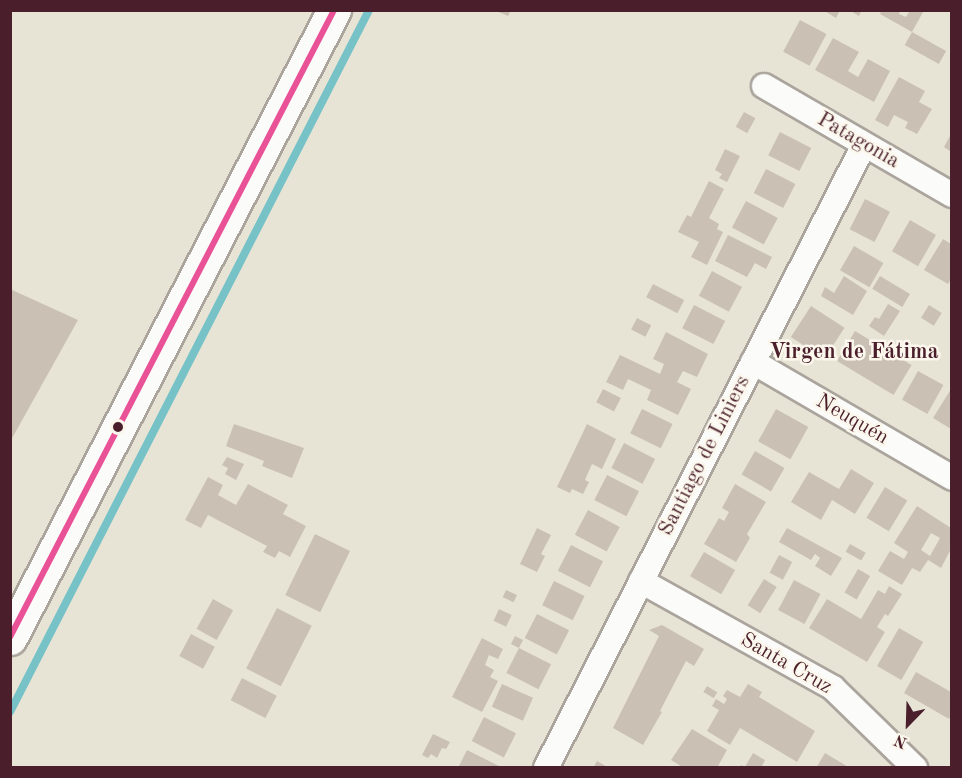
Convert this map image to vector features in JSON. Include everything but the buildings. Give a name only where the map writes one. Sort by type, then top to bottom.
[{"type":"main road","points":[[10,638],[334,10]]},
{"type":"street","name":"Patagonia","points":[[764,86],[951,195]]},
{"type":"street","name":"Santiago de Liniers","points":[[546,768],[864,145]]},
{"type":"street","name":"Neuquén","points":[[753,362],[951,478]]},
{"type":"street","name":"Santa Cruz","points":[[641,582],[833,688],[915,768]]},
{"type":"waterway","points":[[10,712],[369,10]]},
{"type":"transit line","points":[[10,637],[334,10]]},
{"type":"district","name":"Virgen de Fátima","points":[[854,353]]}]
